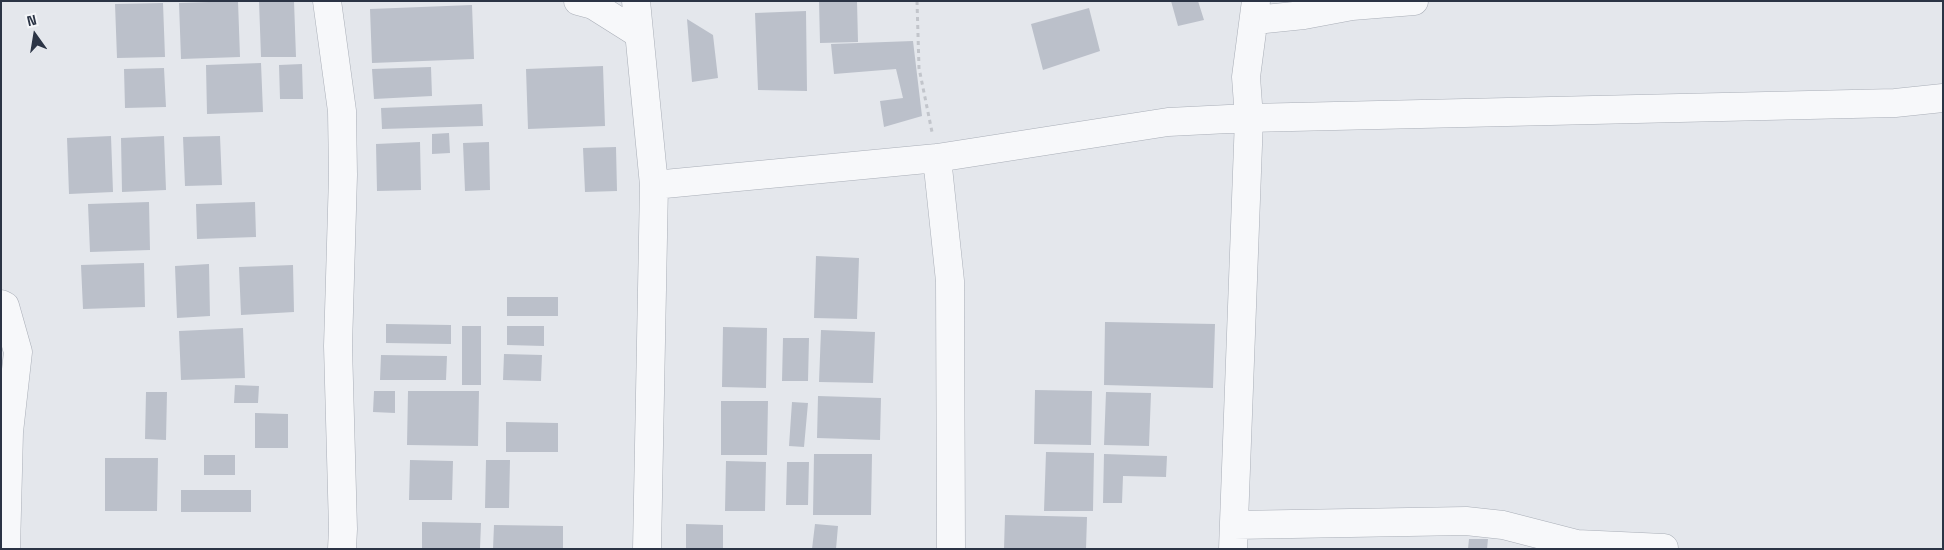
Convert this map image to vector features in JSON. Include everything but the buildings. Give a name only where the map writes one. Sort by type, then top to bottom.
[{"type":"street","points":[[327,1],[342,120],[343,175],[338,346],[342,549]]},
{"type":"street","points":[[578,1],[593,6],[639,34]]},
{"type":"street","points":[[636,1],[654,185],[647,549]]},
{"type":"street","points":[[1414,1],[1352,6],[1304,15],[1256,11],[1246,77],[1249,118],[1234,537],[1466,521],[1503,525],[1577,544],[1664,548]]},
{"type":"street","points":[[654,185],[937,158],[1168,122],[1249,118],[1895,103],[1943,98]]},
{"type":"street","points":[[937,158],[950,281],[951,549]]},
{"type":"street","points":[[1,304],[5,306],[18,352],[9,432],[6,549]]},
{"type":"path","points":[[917,1],[919,68],[937,158]]}]
